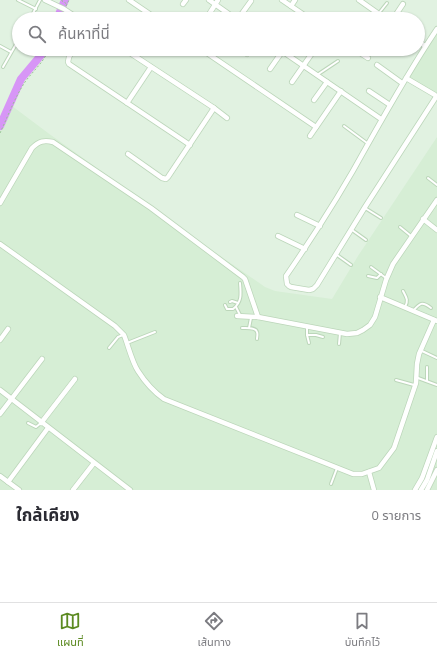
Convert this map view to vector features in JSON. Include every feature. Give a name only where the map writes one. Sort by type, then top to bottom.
[{"type":"street","points":[[45,0],[69,12]]},
{"type":"street","points":[[129,0],[147,12]]},
{"type":"street","points":[[209,0],[217,2],[229,12]]},
{"type":"street","points":[[282,0],[300,12]]},
{"type":"street","points":[[291,6],[295,0]]},
{"type":"street","points":[[359,0],[376,12]]},
{"type":"street","points":[[242,12],[251,1]]},
{"type":"street","points":[[211,12],[217,2]]},
{"type":"street","points":[[398,12],[403,4]]},
{"type":"street","points":[[425,46],[437,29]]},
{"type":"street","points":[[70,56],[69,64],[190,145]]},
{"type":"street","points":[[134,56],[228,118]]},
{"type":"street","points":[[211,56],[316,127]]},
{"type":"street","points":[[270,69],[278,56]]},
{"type":"street","points":[[290,56],[382,119]]},
{"type":"street","points":[[292,82],[310,56]]},
{"type":"street","points":[[406,78],[436,97],[364,207],[317,284],[309,290],[289,286],[286,284],[286,276],[320,226],[402,83],[419,56]]},
{"type":"street","points":[[377,65],[402,83]]},
{"type":"street","points":[[128,103],[151,67]]},
{"type":"street","points":[[314,100],[327,82]]},
{"type":"street","points":[[310,136],[341,91]]},
{"type":"street","points":[[369,91],[390,105]]},
{"type":"street","points":[[128,154],[162,178],[168,178],[214,108]]},
{"type":"street","points":[[0,203],[32,148],[37,143],[42,141],[53,142],[150,208],[243,277],[258,317]]},
{"type":"street","points":[[239,316],[258,317],[347,334],[357,333],[363,330],[370,325],[375,317],[380,297],[394,264],[437,200]]},
{"type":"street","points":[[297,215],[320,226]]},
{"type":"street","points":[[423,219],[437,230]]},
{"type":"street","points":[[278,236],[305,249]]},
{"type":"street","points":[[0,244],[115,326],[124,335],[137,370],[152,390],[164,399],[353,474],[362,474],[379,468],[394,448],[415,385],[417,364],[421,351],[435,321],[380,297]]},
{"type":"street","points":[[0,340],[8,328]]},
{"type":"street","points":[[0,414],[42,359]]},
{"type":"street","points":[[41,423],[75,379]]},
{"type":"street","points":[[0,390],[130,490]]},
{"type":"street","points":[[8,482],[48,428]]},
{"type":"street","points":[[421,490],[427,480],[435,454],[437,438]]},
{"type":"street","points":[[416,490],[435,454]]},
{"type":"street","points":[[74,490],[94,463]]},
{"type":"street","points":[[435,490],[428,488],[437,470]]},
{"type":"street","points":[[369,472],[374,490]]},
{"type":"street","points":[[0,476],[19,490]]},
{"type":"lane","points":[[18,0],[36,9]]},
{"type":"lane","points":[[34,12],[40,0]]},
{"type":"lane","points":[[380,12],[387,3]]},
{"type":"lane","points":[[0,46],[12,52],[4,67]]},
{"type":"lane","points":[[317,75],[338,61]]},
{"type":"lane","points":[[344,126],[368,144]]},
{"type":"lane","points":[[428,178],[437,185]]},
{"type":"lane","points":[[364,207],[381,218]]},
{"type":"lane","points":[[400,227],[412,237]]},
{"type":"lane","points":[[351,229],[366,240]]},
{"type":"lane","points":[[336,254],[351,265]]},
{"type":"lane","points":[[371,267],[387,279]]},
{"type":"lane","points":[[368,276],[375,278],[379,277],[381,274]]},
{"type":"lane","points":[[225,305],[227,309],[233,309],[236,307],[241,297],[240,283]]},
{"type":"lane","points":[[403,291],[407,298],[405,308]]},
{"type":"lane","points":[[230,302],[238,303]]},
{"type":"lane","points":[[413,311],[418,305],[421,304],[426,304],[431,308]]},
{"type":"lane","points":[[236,307],[239,316]]},
{"type":"lane","points":[[249,328],[252,317]]},
{"type":"lane","points":[[307,327],[309,343]]},
{"type":"lane","points":[[242,328],[254,329],[257,332],[256,339]]},
{"type":"lane","points":[[127,343],[155,332]]},
{"type":"lane","points":[[339,344],[340,333]]},
{"type":"lane","points":[[109,348],[118,337],[124,335]]},
{"type":"lane","points":[[307,335],[323,337]]},
{"type":"lane","points":[[421,351],[437,358]]},
{"type":"lane","points":[[427,367],[427,381]]},
{"type":"lane","points":[[416,377],[437,385]]},
{"type":"lane","points":[[396,380],[415,385]]},
{"type":"lane","points":[[28,423],[36,427],[41,423]]},
{"type":"lane","points":[[331,484],[337,468]]},
{"type":"path","points":[[62,0],[67,4]]},
{"type":"path","points":[[0,133],[12,106],[25,83],[45,56]]},
{"type":"shaded area","points":[[437,30],[437,100],[406,78],[420,56],[425,56],[425,49]]},
{"type":"shaded area","points":[[12,106],[265,287],[275,291],[332,299],[358,256],[437,137],[437,490],[0,490],[0,132]]},
{"type":"waterway","points":[[60,12],[65,0]]},
{"type":"waterway","points":[[0,126],[21,79],[40,56]]}]
